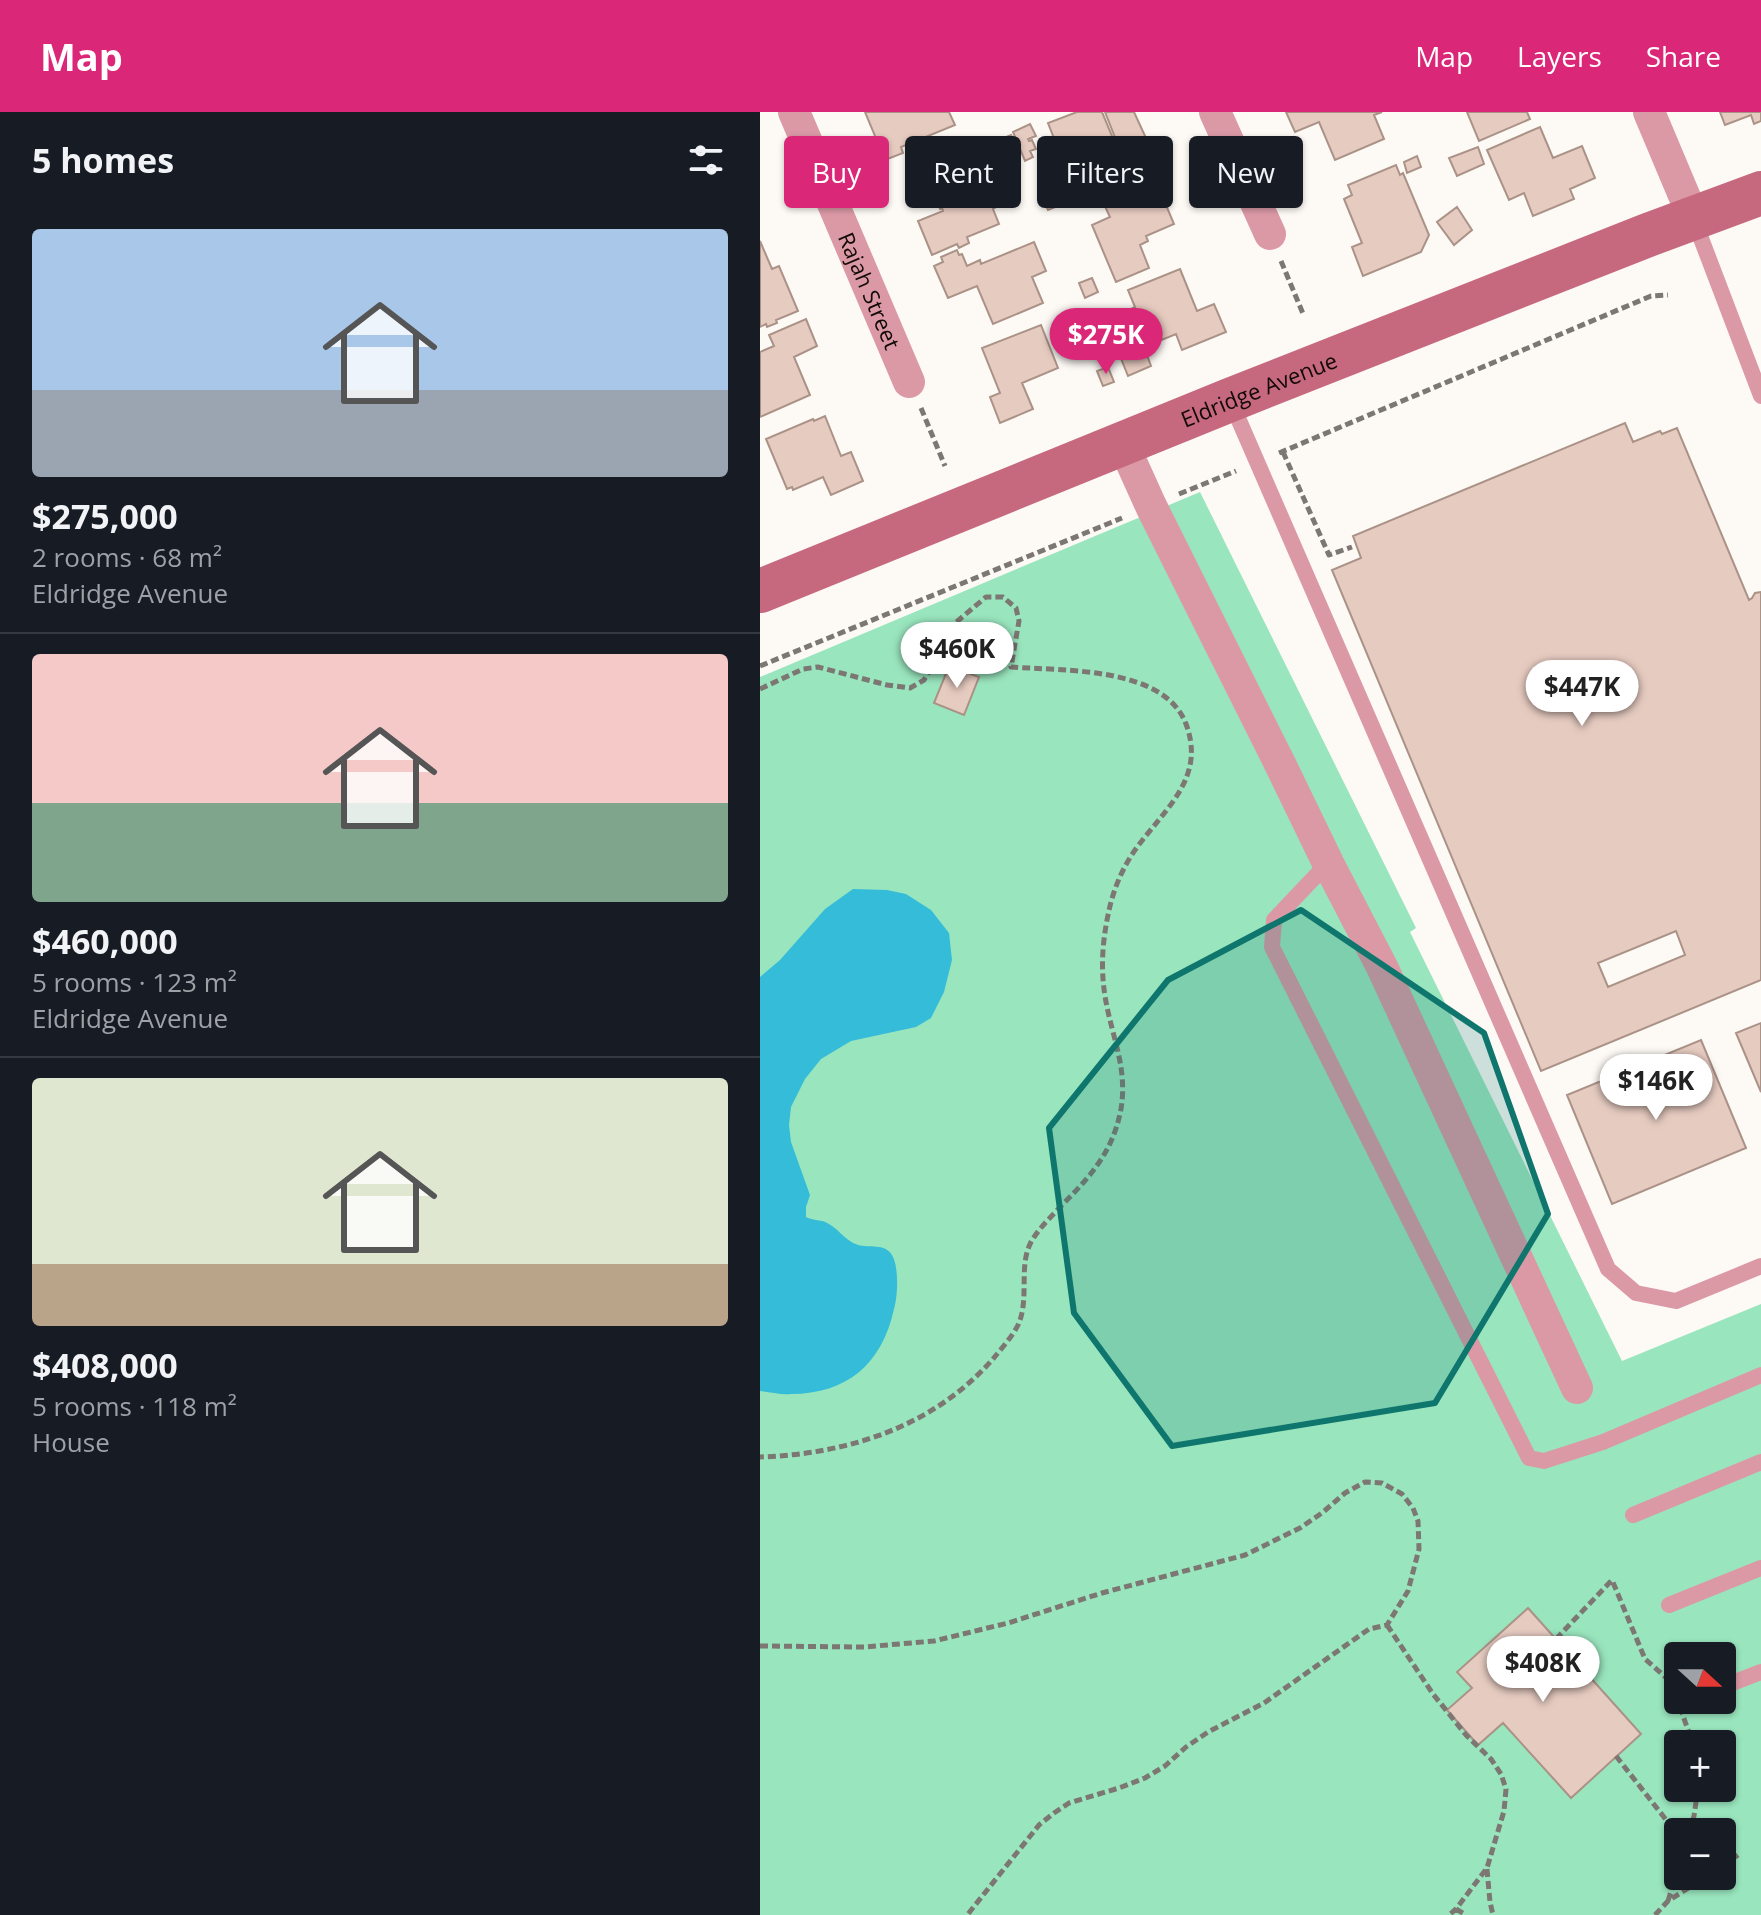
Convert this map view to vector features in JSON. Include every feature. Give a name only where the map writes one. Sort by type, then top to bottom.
[{"type":"street","name":"Rajah Street","points":[[794,112],[909,382]]},
{"type":"street","points":[[1215,112],[1270,234]]},
{"type":"street","points":[[1649,112],[1694,219]]},
{"type":"street","name":"Eldridge Avenue","points":[[760,591],[1230,400],[1761,193]]},
{"type":"street","points":[[1123,444],[1151,506],[1382,967],[1577,1388]]},
{"type":"lane","points":[[1694,219],[1761,396]]},
{"type":"lane","points":[[1230,400],[1608,1269],[1636,1293],[1676,1301],[1761,1266]]},
{"type":"lane","points":[[1328,863],[1274,920],[1272,947],[1529,1458],[1544,1461],[1603,1442],[1761,1375]]},
{"type":"lane","points":[[1633,1515],[1761,1462]]},
{"type":"lane","points":[[1669,1605],[1761,1568]]},
{"type":"lane","points":[[1736,1682],[1761,1672]]},
{"type":"path","points":[[1270,234],[1304,316]]},
{"type":"path","points":[[1175,496],[1651,296],[1668,295]]},
{"type":"path","points":[[909,382],[945,466]]},
{"type":"path","points":[[1283,452],[1329,555],[1352,547]]},
{"type":"path","points":[[760,666],[1132,513]]},
{"type":"path","points":[[760,689],[803,669],[818,667],[910,688],[924,680],[954,624],[986,597],[1003,597],[1016,608],[1019,621],[1011,667],[1114,675],[1157,690],[1186,722],[1192,751],[1188,776],[1181,792],[1136,848],[1110,902],[1102,962],[1105,998],[1124,1079],[1121,1108],[1111,1143],[1099,1165],[1041,1227],[1031,1242],[1017,1327],[974,1380],[908,1424],[867,1440],[824,1451],[760,1457]]},
{"type":"path","points":[[760,1646],[864,1647],[934,1641],[1008,1623],[1102,1593],[1245,1555],[1300,1528],[1345,1493],[1365,1482],[1382,1483],[1402,1494],[1413,1508],[1418,1521],[1419,1549],[1408,1591],[1387,1625],[1369,1629],[1264,1703],[1208,1732],[1145,1778],[1069,1803],[1039,1825],[968,1914]]},
{"type":"path","points":[[1556,1639],[1612,1580],[1645,1659],[1671,1682],[1688,1730]]},
{"type":"path","points":[[1387,1625],[1433,1694],[1466,1735],[1491,1759],[1506,1789],[1504,1811],[1487,1868],[1449,1915]]},
{"type":"path","points":[[1616,1756],[1665,1818]]},
{"type":"path","points":[[1487,1868],[1493,1915]]},
{"type":"path","points":[[1668,1901],[1671,1890]]},
{"type":"path","points":[[1655,1915],[1668,1901],[1685,1890]]},
{"type":"path","points":[[1456,1909],[1466,1915]]},
{"type":"highlighted area","points":[[1301,910],[1484,1033],[1548,1214],[1435,1403],[1172,1446],[1074,1313],[1049,1128],[1168,980]]},
{"type":"green space","points":[[1200,492],[1416,928],[1410,932],[1622,1361],[1761,1304],[1761,1915],[760,1915],[760,677]]},
{"type":"water","points":[[853,889],[906,894],[931,910],[949,933],[952,960],[944,992],[931,1018],[916,1027],[851,1041],[821,1059],[805,1079],[791,1107],[791,1142],[810,1195],[806,1217],[826,1222],[858,1245],[881,1247],[889,1251],[897,1274],[895,1303],[881,1345],[871,1360],[845,1382],[811,1393],[760,1391],[760,977],[780,960],[825,909]]},
{"type":"building","points":[[865,112],[949,112],[955,125],[928,136],[905,136],[905,145],[901,147],[903,153],[889,158],[889,136],[875,136]]},
{"type":"building","points":[[1077,112],[1102,112],[1112,136],[1053,136],[1048,123]]},
{"type":"building","points":[[1105,112],[1134,112],[1145,136],[1114,136]]},
{"type":"building","points":[[1286,112],[1382,112],[1374,115],[1384,139],[1335,160],[1319,122],[1295,132]]},
{"type":"building","points":[[1467,112],[1527,112],[1530,119],[1479,141]]},
{"type":"building","points":[[1720,112],[1761,112],[1761,121],[1754,124],[1751,115],[1725,125]]},
{"type":"building","points":[[1030,124],[1036,136],[1028,139],[1032,140],[1036,149],[1030,151],[1033,157],[1025,161],[1021,151],[1021,136],[1015,136],[1013,132]]},
{"type":"building","points":[[1540,127],[1553,158],[1582,146],[1595,178],[1570,189],[1574,199],[1533,216],[1524,193],[1509,200],[1487,150]]},
{"type":"building","points":[[1478,147],[1484,164],[1457,176],[1449,158]]},
{"type":"building","points":[[1417,156],[1421,167],[1407,173],[1404,162]]},
{"type":"building","points":[[1396,165],[1400,175],[1403,173],[1429,235],[1421,252],[1363,276],[1352,247],[1362,243],[1344,199],[1352,195],[1348,185]]},
{"type":"building","points":[[1457,207],[1472,230],[1454,245],[1437,222]]},
{"type":"building","points":[[942,208],[994,208],[999,224],[967,237],[969,243],[959,248],[957,244],[932,255],[918,221],[943,211]]},
{"type":"building","points":[[1106,208],[1167,208],[1174,224],[1146,236],[1148,241],[1140,245],[1149,268],[1116,282],[1092,225],[1110,217]]},
{"type":"building","points":[[760,241],[772,269],[779,266],[798,311],[767,327],[766,324],[760,327]]},
{"type":"building","points":[[1034,242],[1046,271],[1032,277],[1043,303],[993,324],[977,286],[948,298],[934,266],[943,262],[941,257],[957,250],[967,266],[980,260],[981,264]]},
{"type":"building","points":[[1180,269],[1197,311],[1214,304],[1226,332],[1182,350],[1176,334],[1144,347],[1151,366],[1128,376],[1120,356],[1107,358],[1094,326],[1107,321],[1118,349],[1141,340],[1129,310],[1135,307],[1128,290]]},
{"type":"building","points":[[1092,278],[1098,292],[1085,298],[1079,283]]},
{"type":"building","points":[[806,319],[817,346],[794,357],[810,395],[760,417],[760,352],[774,346],[769,335]]},
{"type":"building","points":[[1041,325],[1058,368],[1022,383],[1033,409],[1000,423],[990,397],[1000,393],[982,348]]},
{"type":"building","points":[[1108,367],[1114,382],[1103,386],[1097,371]]},
{"type":"building","points":[[825,416],[841,456],[851,452],[863,481],[831,495],[823,477],[793,490],[792,487],[787,489],[766,439]]},
{"type":"building","points":[[1625,423],[1633,442],[1677,428],[1749,600],[1755,593],[1761,592],[1761,980],[1541,1071],[1332,570],[1361,558],[1353,536]],"holes":[[[1676,931],[1685,955],[1608,987],[1598,963]]]},
{"type":"building","points":[[949,666],[979,677],[964,715],[934,703]]},
{"type":"building","points":[[1761,1023],[1761,1092],[1736,1033]]},
{"type":"building","points":[[1701,1040],[1746,1148],[1612,1204],[1567,1095]]},
{"type":"building","points":[[1528,1608],[1641,1734],[1571,1798],[1503,1723],[1478,1745],[1447,1710],[1472,1688],[1457,1672]]}]
